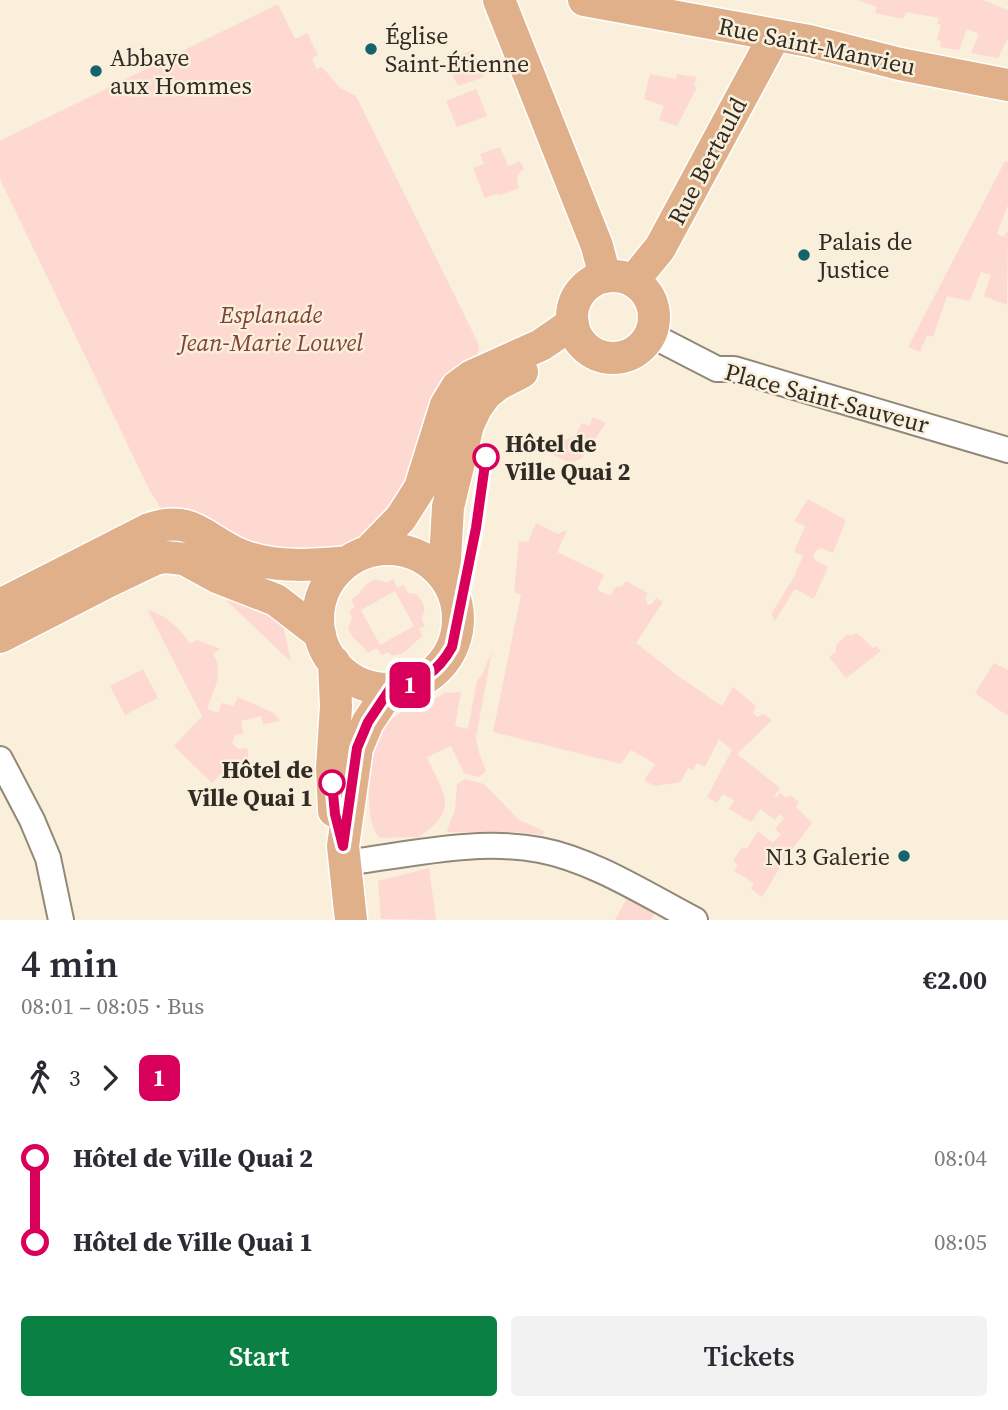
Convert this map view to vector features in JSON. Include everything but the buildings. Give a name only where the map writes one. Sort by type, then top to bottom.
[{"type":"main road","points":[[499,0],[597,246],[619,279],[648,295],[653,304],[655,314],[651,335],[638,351],[612,359],[595,354],[582,344],[575,330],[572,314],[577,297],[589,284],[619,279]]},
{"type":"main road","name":"Rue Saint-Manvieu","points":[[584,0],[809,41],[900,64],[1008,85]]},
{"type":"main road","name":"Rue Bertauld","points":[[619,279],[660,248],[775,35]]},
{"type":"main road","points":[[0,605],[149,528],[173,522],[196,529],[230,550],[265,562],[299,566],[358,556],[384,549],[413,554],[426,560],[444,577],[453,594],[458,622],[452,647],[445,659],[427,677],[403,687],[390,689],[373,687],[342,672],[324,648],[320,634],[318,612],[322,594],[330,579],[358,556],[401,518],[420,488],[446,405],[457,387],[472,376],[575,330]]},
{"type":"main road","points":[[444,577],[448,507],[468,425],[476,408],[497,385],[553,358],[575,330]]},
{"type":"main road","points":[[0,637],[109,581],[155,559],[165,557],[184,559],[217,577],[276,600],[320,634]]},
{"type":"main road","points":[[334,662],[336,706],[332,793],[344,854],[351,920]]},
{"type":"main road","points":[[344,854],[357,748],[368,722],[390,689]]},
{"type":"street","name":"Place Saint-Sauveur","points":[[651,335],[717,369],[734,369],[1008,450]]},
{"type":"street","points":[[0,759],[43,846],[57,891],[61,920]]},
{"type":"street","points":[[344,854],[495,845],[544,850],[607,873],[695,920]]},
{"type":"green space","points":[[858,0],[983,0],[1008,10],[1008,38],[998,58],[971,53],[979,34],[967,29],[959,50],[940,47],[941,42],[937,39],[941,25],[937,24],[939,18],[906,12],[903,19],[875,13],[877,7]]},
{"type":"green space","name":"Esplanade Jean-Marie Louvel","points":[[278,4],[295,39],[307,33],[318,55],[312,59],[317,69],[322,67],[340,88],[356,96],[479,345],[476,368],[401,498],[367,532],[338,547],[319,552],[277,553],[163,512],[149,489],[0,179],[0,141]]},
{"type":"green space","points":[[473,50],[484,77],[458,86],[448,65],[460,55]]},
{"type":"green space","points":[[650,74],[676,79],[677,74],[696,77],[694,86],[697,87],[677,126],[659,120],[664,106],[644,99]]},
{"type":"green space","points":[[476,89],[487,116],[457,127],[446,101]]},
{"type":"green space","points":[[500,147],[508,166],[520,161],[524,169],[517,177],[519,188],[485,198],[473,168],[484,164],[480,154]]},
{"type":"green space","points":[[1005,161],[1008,162],[1008,205],[997,234],[1004,237],[1006,232],[1008,233],[1007,305],[984,296],[991,275],[981,272],[970,301],[947,296],[933,337],[927,335],[920,352],[908,347]]},
{"type":"green space","points":[[593,417],[606,423],[581,459],[570,463],[552,454],[558,437],[566,440],[575,436],[582,423],[589,426]]},
{"type":"green space","points":[[808,499],[846,520],[833,553],[821,548],[815,551],[813,557],[816,561],[828,567],[814,599],[795,589],[775,621],[771,614],[794,577],[803,556],[794,552],[805,526],[794,521]]},
{"type":"green space","points":[[536,523],[558,534],[567,530],[557,552],[604,575],[597,590],[610,596],[616,587],[622,586],[626,581],[648,593],[645,598],[648,605],[656,598],[663,602],[636,643],[722,706],[733,687],[756,706],[753,713],[757,717],[764,714],[772,720],[737,754],[780,788],[774,796],[777,797],[780,793],[786,798],[790,795],[799,802],[796,807],[812,823],[787,856],[762,897],[751,889],[754,883],[734,871],[738,865],[733,861],[742,847],[747,849],[758,831],[773,843],[781,834],[775,829],[784,818],[780,814],[775,820],[761,809],[751,822],[729,809],[734,800],[723,794],[717,803],[707,797],[732,750],[719,739],[705,767],[697,763],[693,770],[688,768],[681,782],[654,786],[644,780],[655,764],[631,750],[621,764],[493,732],[521,595],[514,592],[519,541],[528,542]]},
{"type":"green space","points":[[376,579],[387,583],[393,579],[397,588],[404,585],[408,593],[416,594],[424,605],[421,618],[425,626],[419,629],[423,636],[397,655],[388,652],[382,655],[377,648],[368,653],[348,629],[352,618],[349,611],[355,607],[351,600]],"holes":[[[395,591],[414,626],[380,645],[361,610]]]},
{"type":"green space","points":[[228,596],[282,619],[291,662],[227,601]]},
{"type":"green space","points":[[147,609],[172,623],[190,644],[197,640],[220,649],[213,654],[218,675],[207,709],[218,713],[222,703],[234,706],[238,697],[272,712],[281,721],[263,724],[261,716],[241,721],[243,734],[235,735],[232,743],[238,749],[247,748],[249,763],[228,766],[212,783],[174,746],[202,716]]},
{"type":"green space","points":[[857,633],[873,648],[876,646],[881,651],[846,678],[829,657],[836,652],[836,645],[848,634],[850,636]]},
{"type":"green space","points":[[492,651],[476,737],[486,771],[479,777],[464,773],[451,746],[427,757],[445,800],[440,817],[419,837],[380,838],[370,816],[369,784],[374,751],[384,728],[392,719],[410,708],[413,713],[444,693],[461,692],[455,726],[468,729],[477,681]]},
{"type":"green space","points":[[994,663],[1008,670],[1008,716],[975,693]]},
{"type":"green space","points":[[143,669],[158,698],[125,715],[110,686]]},
{"type":"green space","points":[[465,779],[484,784],[519,820],[544,831],[543,835],[516,832],[448,832],[455,810],[457,784]]},
{"type":"green space","points":[[429,868],[436,920],[381,919],[378,881]]},
{"type":"green space","points":[[627,898],[655,912],[651,920],[615,920]]},
{"type":"bus line","name":"1","points":[[332,783],[335,814],[343,846],[357,748],[368,722],[390,689],[403,687],[427,677],[445,659],[452,647],[476,528],[486,457]]},
{"type":"place","name":"Église Saint-Étienne","points":[[371,49]]},
{"type":"place","name":"Abbaye aux Hommes","points":[[96,71]]},
{"type":"place","name":"Palais de Justice","points":[[804,255]]},
{"type":"place","name":"Hôtel de Ville Quai 2","points":[[486,457]]},
{"type":"place","name":"Hôtel de Ville Quai 1","points":[[332,783]]},
{"type":"place","name":"N13 Galerie","points":[[904,856]]}]
